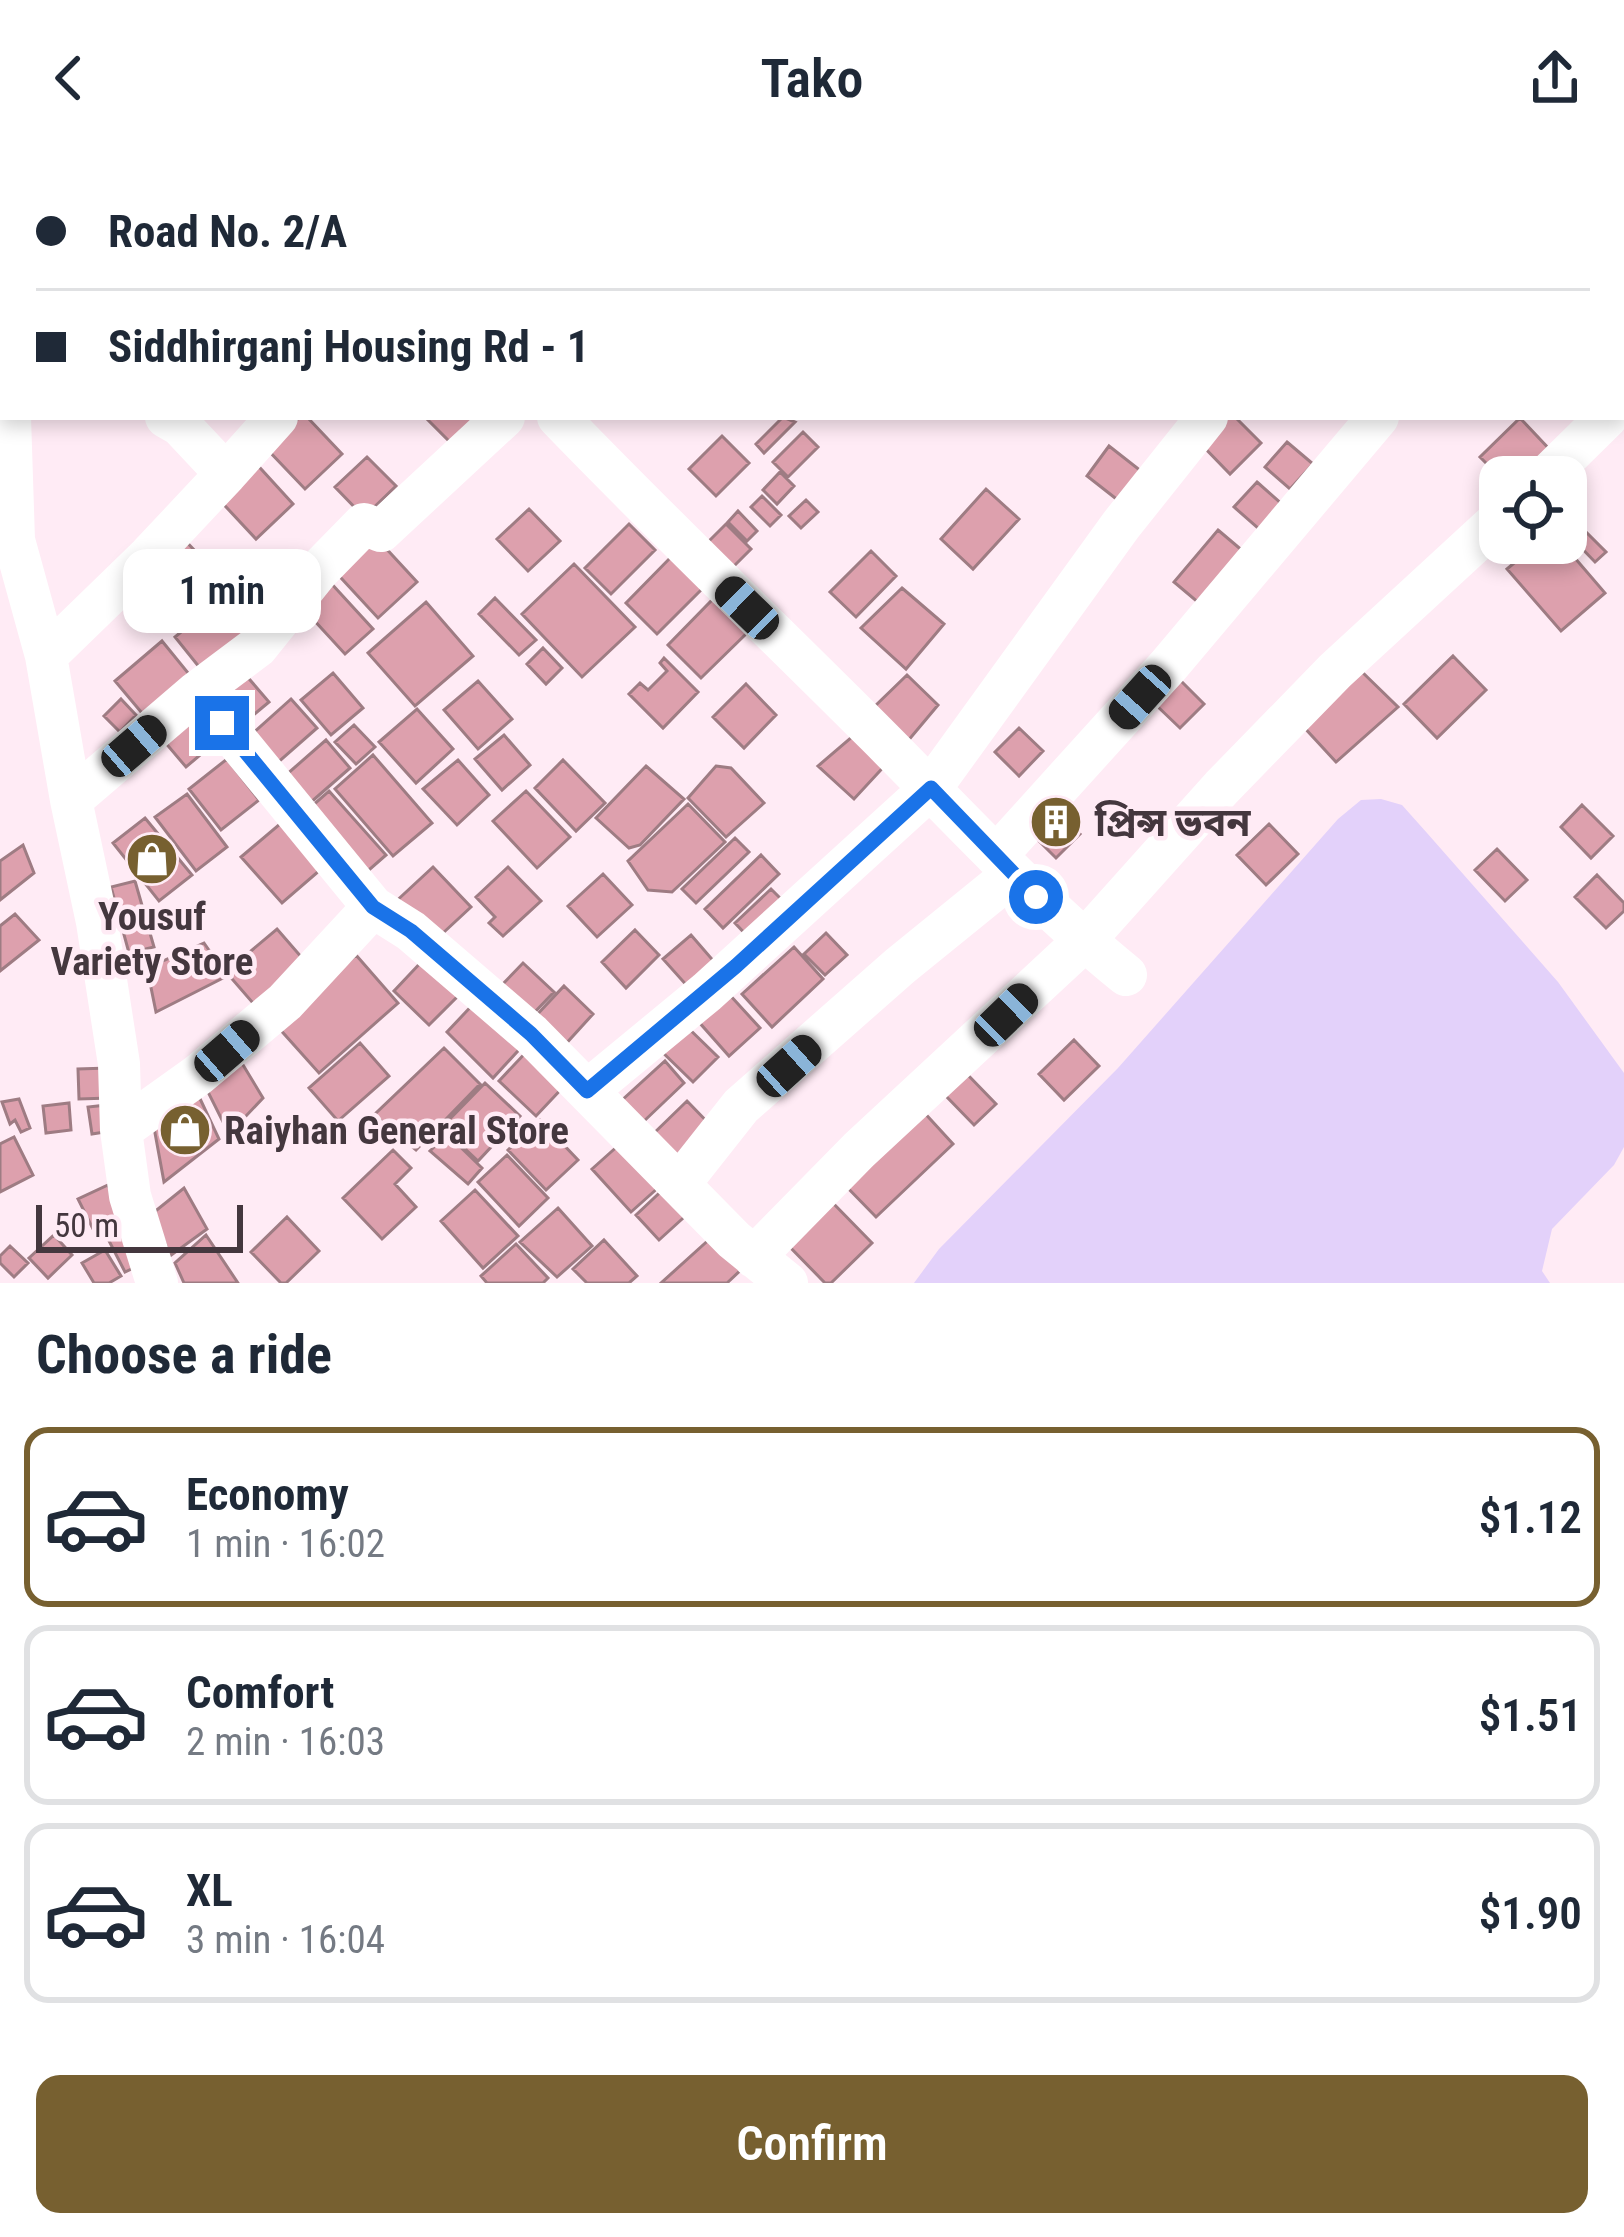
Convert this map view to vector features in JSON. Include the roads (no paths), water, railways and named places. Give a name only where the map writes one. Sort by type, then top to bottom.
[{"type":"street","points":[[10,420],[14,540],[46,656],[97,922],[119,1064],[130,1196],[157,1283]]},
{"type":"street","points":[[171,420],[226,474]]},
{"type":"street","points":[[46,656],[149,556],[274,420]]},
{"type":"street","points":[[71,800],[257,647],[318,571],[364,524],[381,531],[501,420]]},
{"type":"street","points":[[561,420],[1004,865],[1126,975]]},
{"type":"street","points":[[587,1091],[742,961],[931,788],[1120,525],[1205,420]]},
{"type":"street","points":[[681,1182],[741,1106],[1004,865],[1375,420]]},
{"type":"street","points":[[1567,456],[1603,420]]},
{"type":"street","points":[[754,1257],[859,1150],[1084,941],[1222,787],[1335,671],[1479,538]]},
{"type":"street","points":[[197,692],[373,907],[411,931],[531,1034],[754,1257],[788,1283]]},
{"type":"street","points":[[121,1130],[198,1075],[285,1001],[373,907]]},
{"type":"place","name":"প্রিন্স ভবন","points":[[1056,822]]},
{"type":"place","name":"Yousuf Variety Store","points":[[152,859]]},
{"type":"place","name":"Raiyhan General Store","points":[[185,1130]]}]
